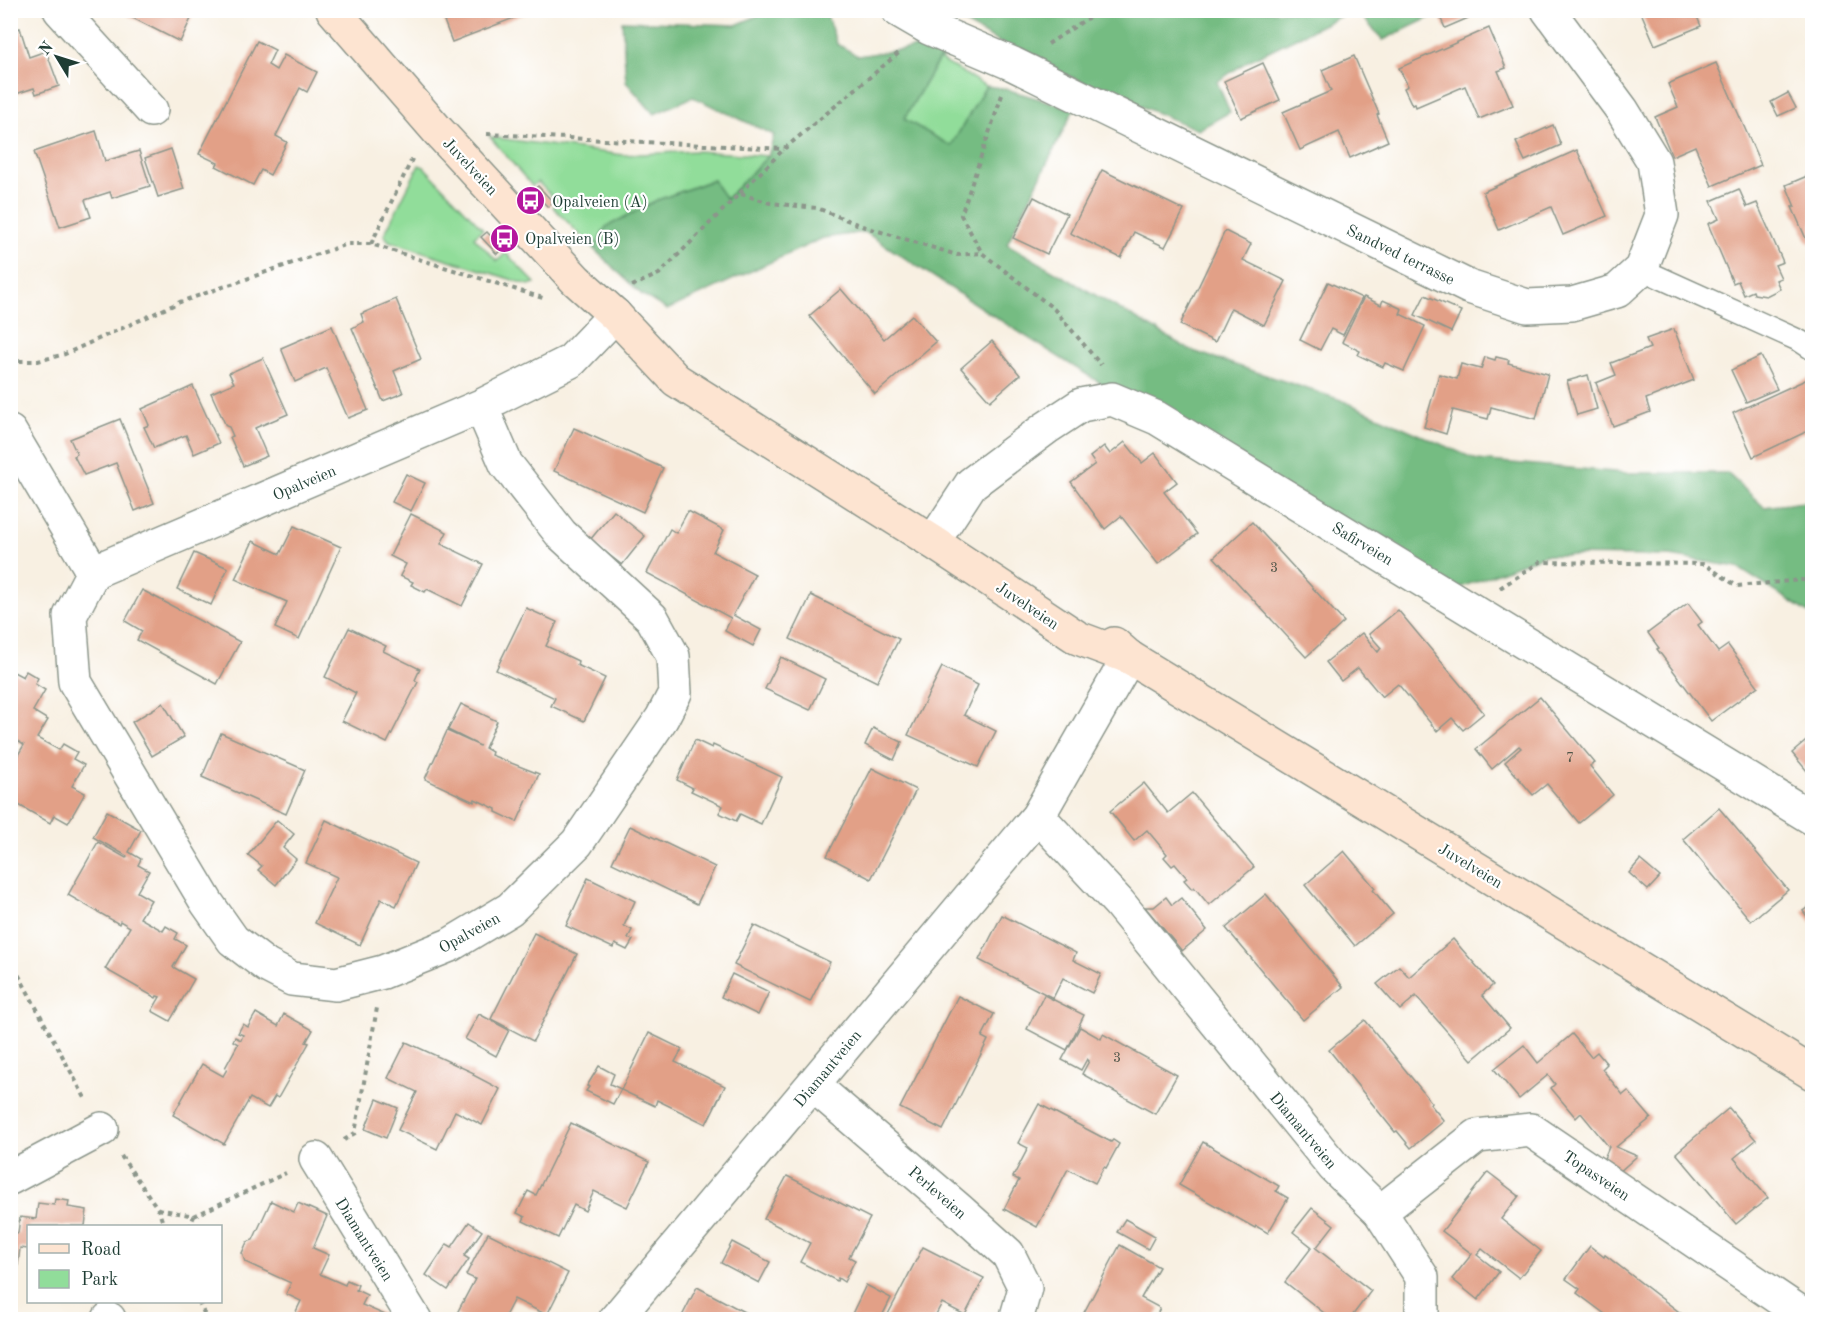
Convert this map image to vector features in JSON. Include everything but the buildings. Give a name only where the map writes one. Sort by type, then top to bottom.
[{"type":"street","points":[[60,10],[151,110]]},
{"type":"street","name":"Juvelveien","points":[[333,10],[428,139],[576,280],[621,302],[787,451],[933,542],[1078,639],[1129,657],[1812,1073]]},
{"type":"street","name":"Sandved terrasse","points":[[898,10],[929,28],[1012,64],[1469,287],[1527,306],[1572,304],[1617,291],[1641,269],[1662,215],[1654,162],[1622,110],[1548,10]]},
{"type":"street","name":"Opalveien","points":[[481,406],[506,464],[561,534],[652,618],[673,656],[675,693],[662,718],[577,843],[510,909],[450,945],[383,972],[336,984],[292,979],[267,966],[233,940],[207,903],[75,682],[70,616],[93,572],[481,406],[571,361],[621,302]]},
{"type":"street","points":[[933,542],[971,484],[1081,405],[1112,399]]},
{"type":"street","name":"Safirveien","points":[[1112,399],[1157,418],[1812,818]]},
{"type":"street","points":[[10,432],[93,572]]},
{"type":"street","name":"Diamantveien","points":[[615,1320],[1038,816],[1129,657]]},
{"type":"street","name":"Diamantveien","points":[[1038,816],[1119,903],[1334,1167],[1380,1212],[1422,1277],[1422,1320]]},
{"type":"street","name":"Perleveien","points":[[813,1085],[1008,1254],[1025,1288],[1016,1320]]},
{"type":"street","points":[[10,1178],[102,1129]]},
{"type":"street","name":"Topasveien","points":[[1380,1212],[1478,1136],[1531,1130],[1811,1320]]},
{"type":"street","name":"Diamantveien","points":[[316,1159],[415,1320]]},
{"type":"lane","points":[[1641,269],[1800,341],[1812,349]]},
{"type":"path","points":[[1100,10],[1052,42],[1012,64],[961,215],[982,253],[1054,309],[1110,376],[1112,399]]},
{"type":"path","points":[[621,302],[659,274],[784,149],[929,28]]},
{"type":"path","points":[[371,244],[428,139],[784,149]]},
{"type":"path","points":[[741,194],[770,203],[817,208],[862,226],[957,255],[982,253]]},
{"type":"path","points":[[10,362],[38,361],[64,354],[180,302],[347,244],[371,244],[547,299]]},
{"type":"path","points":[[1469,608],[1540,562],[1704,564],[1737,586],[1812,581]]},
{"type":"path","points":[[10,959],[102,1129],[158,1209],[163,1225]]},
{"type":"path","points":[[158,1209],[194,1216],[316,1159],[355,1132],[383,972]]},
{"type":"path","points":[[10,983],[20,978]]},
{"type":"path","points":[[191,1225],[194,1216]]},
{"type":"path","points":[[199,1303],[207,1320]]},
{"type":"green space","points":[[769,11],[825,11],[837,44],[858,56],[945,43],[969,54],[939,59],[904,119],[951,146],[986,86],[1002,88],[1074,109],[1007,244],[1190,350],[1341,400],[1477,460],[1626,473],[1727,473],[1764,507],[1812,501],[1812,615],[1737,567],[1670,556],[1544,555],[1454,590],[1121,396],[865,232],[823,238],[667,310],[641,294],[594,249],[606,227],[655,201],[713,180],[726,199],[768,156],[774,135],[693,97],[654,114],[626,82],[622,21],[736,25]]},
{"type":"green space","points":[[942,11],[1351,11],[1248,61],[1217,82],[1230,112],[1198,130],[1037,63]]},
{"type":"green space","points":[[1357,11],[1432,11],[1435,15],[1383,40]]},
{"type":"green space","points":[[939,59],[986,86],[951,146],[904,119]]},
{"type":"green space","points":[[490,137],[623,155],[696,151],[768,156],[725,200],[712,180],[655,201],[606,227],[594,249],[553,207],[558,203],[538,182],[532,186]]},
{"type":"green space","points":[[419,165],[424,167],[483,229],[474,237],[497,261],[506,253],[535,283],[529,285],[389,241],[384,235]]},
{"type":"place","name":"Opalveien (A)","points":[[531,201]]},
{"type":"place","name":"Opalveien (B)","points":[[504,238]]}]
